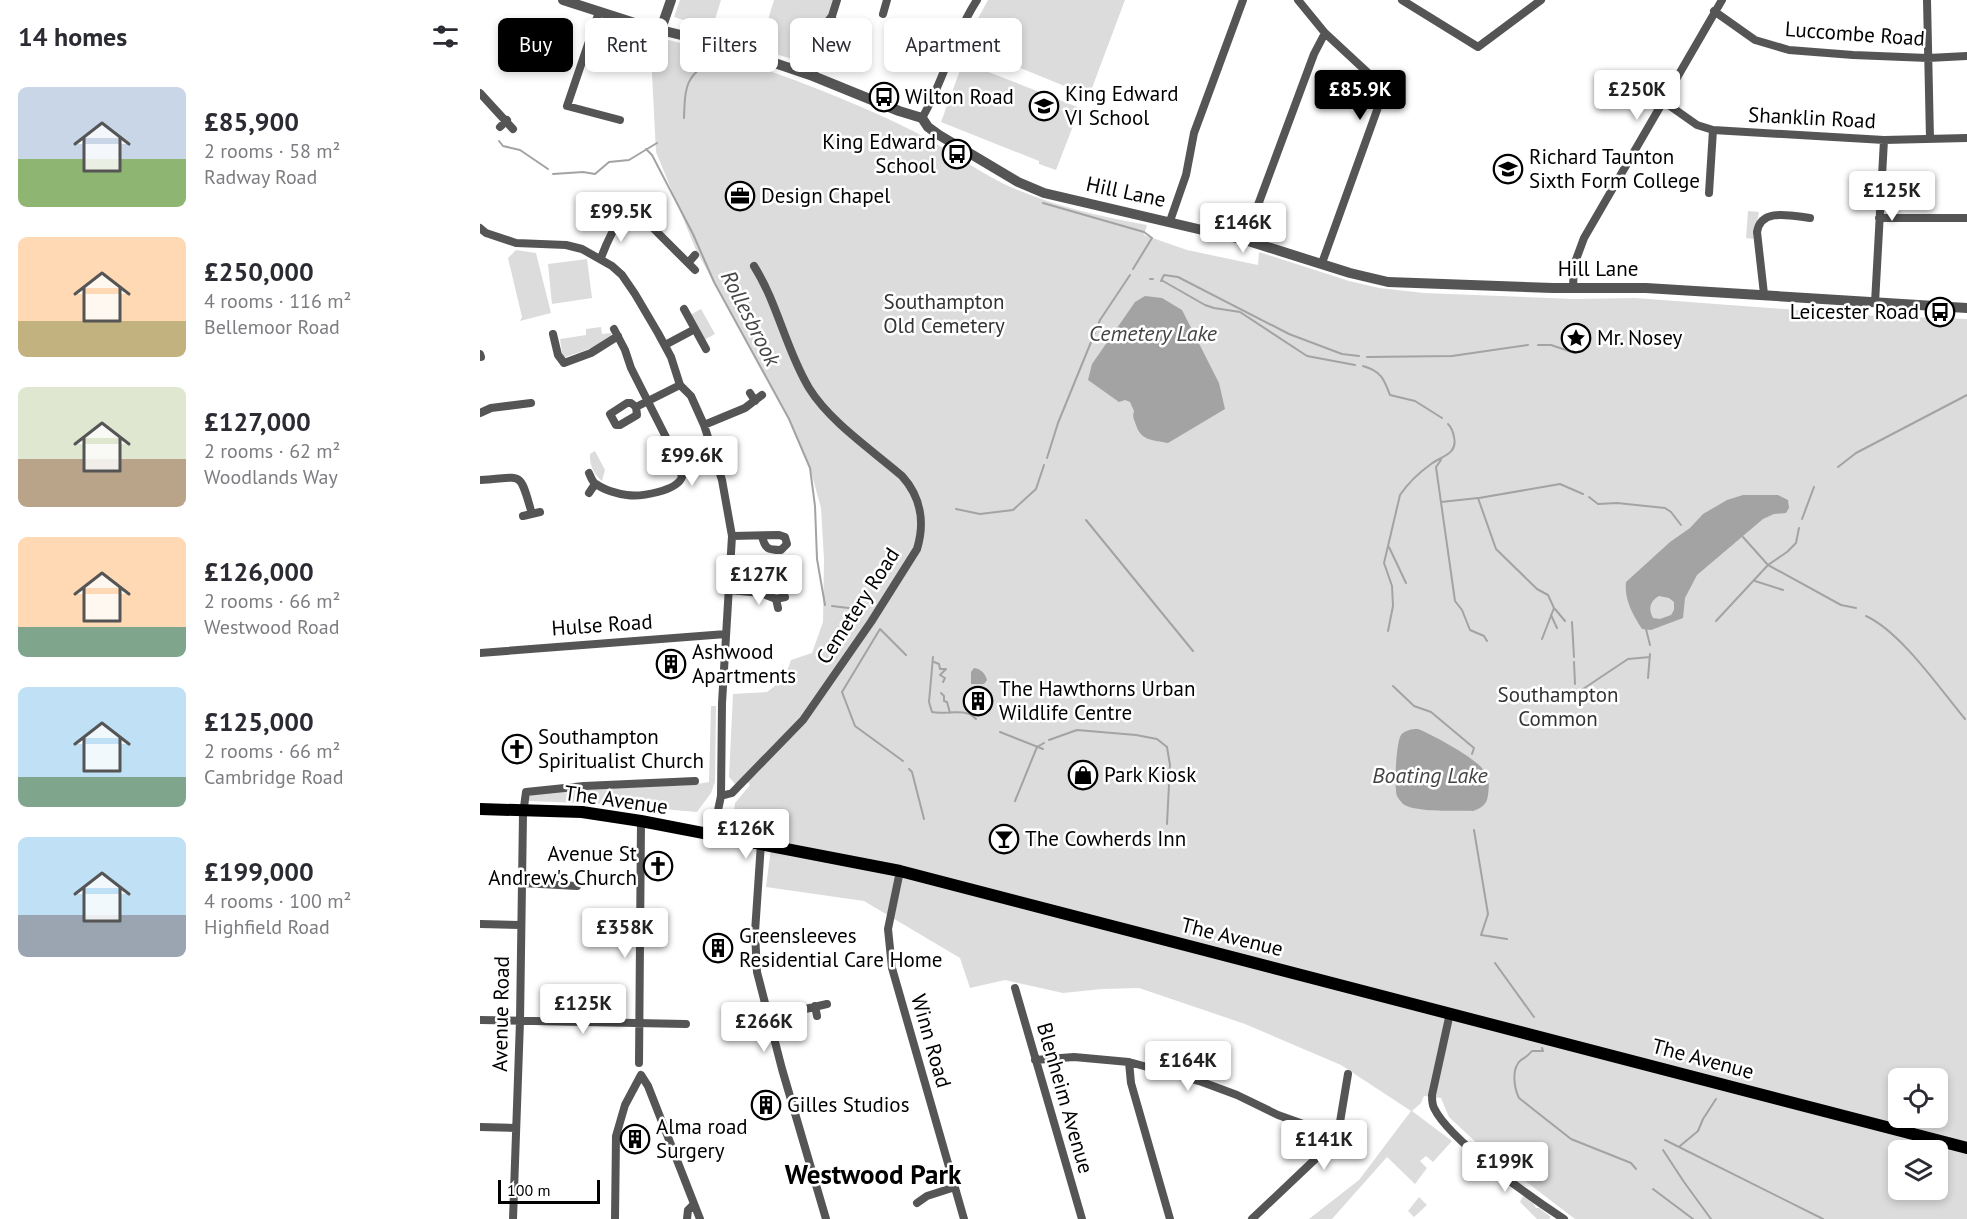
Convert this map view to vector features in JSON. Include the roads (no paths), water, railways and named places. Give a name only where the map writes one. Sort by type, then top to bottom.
[{"type":"main road","name":"The Avenue","points":[[480,809],[582,812],[713,834],[900,871],[1967,1148]]},
{"type":"street","name":"Hill Lane","points":[[563,0],[621,18]]},
{"type":"street","points":[[665,18],[671,0]]},
{"type":"street","points":[[813,76],[823,41],[824,26],[832,16],[837,0]]},
{"type":"street","points":[[883,14],[887,0]]},
{"type":"street","points":[[922,118],[932,100],[953,46],[977,0]]},
{"type":"street","points":[[1170,221],[1186,175],[1194,133],[1243,0]]},
{"type":"street","points":[[1298,0],[1325,33],[1380,84],[1382,95],[1322,263]]},
{"type":"street","points":[[1402,0],[1478,47],[1541,0]]},
{"type":"street","points":[[1573,288],[1574,265],[1579,248],[1722,0]]},
{"type":"street","points":[[1927,0],[1930,139]]},
{"type":"street","name":"Luccombe Road","points":[[1714,11],[1755,40],[1789,50],[1928,58],[1967,56]]},
{"type":"street","points":[[599,12],[567,106],[620,120]]},
{"type":"street","name":"Hill Lane","points":[[668,31],[726,47],[813,76],[922,118],[932,131],[1034,189],[1101,208],[1170,221],[1245,240],[1350,273],[1388,282],[1646,288],[1967,308]]},
{"type":"street","points":[[1245,240],[1314,54],[1325,33]]},
{"type":"street","points":[[480,93],[503,123],[513,129]]},
{"type":"street","name":"Shanklin Road","points":[[1663,101],[1697,125],[1713,130],[1884,140],[1967,138]]},
{"type":"street","points":[[1709,193],[1713,130]]},
{"type":"street","points":[[1875,303],[1884,140]]},
{"type":"street","points":[[601,258],[606,244],[625,211],[632,210],[637,212],[695,270]]},
{"type":"street","points":[[1764,294],[1758,228],[1763,219],[1771,215],[1805,215]]},
{"type":"street","points":[[1879,218],[1967,218]]},
{"type":"street","points":[[480,228],[486,233],[516,243],[573,246],[601,258],[621,275],[665,345],[680,385],[691,396],[704,425],[722,480],[732,536],[722,703],[721,796],[713,834]]},
{"type":"street","points":[[688,263],[695,255]]},
{"type":"street","name":"Cemetery Road","points":[[721,796],[732,793],[803,720],[871,622],[917,549],[921,537],[918,499],[912,487],[833,417],[809,388],[769,292],[754,266]]},
{"type":"street","points":[[684,309],[706,349]]},
{"type":"street","points":[[665,345],[695,329]]},
{"type":"street","points":[[553,334],[563,366],[591,353],[616,333],[676,457],[681,480],[677,485],[668,489],[640,495],[627,495],[595,484],[589,473]]},
{"type":"street","points":[[636,407],[680,385]]},
{"type":"street","points":[[704,425],[745,408],[756,396]]},
{"type":"street","points":[[480,413],[491,408],[531,403]]},
{"type":"street","points":[[517,405],[519,416]]},
{"type":"street","points":[[480,480],[511,476],[519,479],[524,485],[532,514]]},
{"type":"street","points":[[589,493],[595,484]]},
{"type":"street","points":[[732,536],[762,536]]},
{"type":"street","points":[[729,591],[761,592],[780,601]]},
{"type":"street","name":"Hulse Road","points":[[480,653],[726,634]]},
{"type":"street","points":[[524,810],[526,792],[585,786],[695,781]]},
{"type":"street","name":"Avenue Road","points":[[513,1219],[524,810]]},
{"type":"street","points":[[639,1063],[641,821]]},
{"type":"street","points":[[761,843],[755,943],[757,972],[767,1018],[826,1219]]},
{"type":"street","name":"Winn Road","points":[[900,871],[888,929],[892,968],[964,1219]]},
{"type":"street","points":[[522,883],[571,883]]},
{"type":"street","points":[[480,924],[521,925]]},
{"type":"street","name":"Blenheim Avenue","points":[[1015,988],[1082,1219]]},
{"type":"street","points":[[767,1018],[826,1004]]},
{"type":"street","points":[[815,1006],[817,1016]]},
{"type":"street","points":[[1450,1013],[1432,1095],[1433,1106],[1453,1132],[1474,1151],[1564,1219]]},
{"type":"street","points":[[480,1020],[686,1024]]},
{"type":"street","points":[[1035,1060],[1074,1057],[1129,1062],[1202,1082],[1237,1095],[1278,1115],[1334,1135]]},
{"type":"street","points":[[1129,1062],[1131,1083],[1170,1219]]},
{"type":"street","points":[[1252,1219],[1324,1152],[1334,1135],[1343,1109],[1348,1074]]},
{"type":"street","points":[[615,1219],[616,1136],[625,1105],[641,1076],[648,1086],[700,1219]]},
{"type":"street","points":[[480,1127],[516,1128]]},
{"type":"street","points":[[917,1203],[927,1196],[955,1187]]},
{"type":"street","points":[[687,1219],[688,1210],[694,1204]]},
{"type":"water","name":"Cemetery Lake","points":[[1145,296],[1162,298],[1182,310],[1219,383],[1225,409],[1168,443],[1144,437],[1136,425],[1130,402],[1125,400],[1119,402],[1088,380],[1092,364],[1135,302]]},
{"type":"water","points":[[1743,495],[1778,495],[1788,500],[1789,508],[1786,513],[1774,514],[1763,519],[1697,575],[1685,598],[1683,618],[1651,630],[1642,629],[1632,613],[1626,582],[1670,542],[1690,528],[1703,514],[1727,500]],"holes":[[[1659,596],[1669,598],[1674,602],[1671,615],[1660,619],[1653,618],[1650,608],[1654,600]]]},
{"type":"water","points":[[974,668],[981,670],[985,675],[987,680],[984,684],[971,684],[971,672]]},
{"type":"water","name":"Boating Lake","points":[[1418,729],[1455,748],[1481,767],[1487,775],[1489,786],[1486,801],[1481,807],[1473,811],[1417,809],[1402,803],[1397,796],[1396,784],[1399,739],[1404,732]]},
{"type":"waterway","points":[[684,118],[686,90],[696,72]]},
{"type":"waterway","name":"Rollesbrook","points":[[499,141],[503,146],[520,150],[548,169]]},
{"type":"waterway","name":"Rollesbrook","points":[[553,174],[583,172],[595,174],[609,162],[629,160],[657,143]]},
{"type":"waterway","name":"Rollesbrook","points":[[646,149],[652,155],[693,234],[714,282],[789,419],[810,468],[815,506],[817,559],[825,605]]},
{"type":"waterway","points":[[1043,203],[1144,232],[1152,238],[1133,269]]},
{"type":"waterway","points":[[1047,458],[1058,423],[1100,320],[1130,275]]},
{"type":"waterway","points":[[1161,281],[1164,275],[1178,277],[1289,334],[1342,354],[1359,356]]},
{"type":"waterway","points":[[1163,281],[1205,305],[1240,312],[1307,356],[1355,365]]},
{"type":"waterway","points":[[1367,357],[1452,356],[1528,345]]},
{"type":"waterway","points":[[1538,345],[1551,345],[1575,353]]},
{"type":"waterway","points":[[1363,366],[1374,370],[1381,376],[1390,395],[1415,401],[1442,418]]},
{"type":"waterway","points":[[1838,467],[1856,453],[1967,395]]},
{"type":"waterway","points":[[1388,631],[1393,606],[1392,586],[1384,563],[1400,495],[1410,482],[1454,447],[1454,437],[1448,424]]},
{"type":"waterway","points":[[1441,460],[1436,467],[1455,601],[1462,610],[1470,630],[1484,636],[1487,641]]},
{"type":"waterway","points":[[956,509],[980,514],[1013,510],[1036,489],[1044,465]]},
{"type":"waterway","points":[[1479,498],[1560,484],[1583,494]]},
{"type":"waterway","points":[[1802,519],[1814,487]]},
{"type":"waterway","points":[[1589,497],[1598,504],[1617,503],[1665,508],[1681,525]]},
{"type":"waterway","points":[[1441,502],[1478,498],[1496,549],[1537,589],[1548,595],[1554,608],[1542,639]]},
{"type":"waterway","points":[[1086,520],[1193,651]]},
{"type":"waterway","points":[[1716,621],[1768,565],[1796,543],[1799,528]]},
{"type":"waterway","points":[[1743,537],[1768,565],[1841,605],[1856,608]]},
{"type":"waterway","points":[[1389,547],[1406,583]]},
{"type":"waterway","points":[[1755,581],[1783,590]]},
{"type":"waterway","points":[[832,606],[865,610]]},
{"type":"waterway","points":[[1555,609],[1565,621]]},
{"type":"waterway","points":[[1551,615],[1557,628]]},
{"type":"waterway","points":[[1866,616],[1893,635],[1906,648],[1965,719]]},
{"type":"waterway","points":[[1572,622],[1574,657]]},
{"type":"waterway","points":[[903,761],[855,726],[842,692],[880,629],[906,655]]},
{"type":"waterway","points":[[1646,629],[1650,645]]},
{"type":"waterway","points":[[1648,678],[1650,654]]},
{"type":"waterway","points":[[933,657],[929,702],[932,712],[961,712],[972,715],[976,719]]},
{"type":"waterway","points":[[1577,693],[1628,659],[1650,657]]},
{"type":"waterway","points":[[934,662],[939,664],[940,669],[946,669],[940,675],[945,678],[943,682]]},
{"type":"waterway","points":[[1574,662],[1575,684]]},
{"type":"waterway","points":[[1393,686],[1414,706],[1431,712],[1474,748],[1472,754]]},
{"type":"waterway","points":[[941,693],[950,713]]},
{"type":"waterway","points":[[1049,740],[1077,730],[1157,739],[1167,747],[1170,765],[1167,824]]},
{"type":"waterway","points":[[1000,732],[1043,749]]},
{"type":"waterway","points":[[1015,801],[1037,747],[1044,743]]},
{"type":"waterway","points":[[909,769],[912,772],[924,819]]},
{"type":"waterway","points":[[1474,830],[1488,914],[1481,935],[1507,939]]},
{"type":"waterway","points":[[1495,963],[1534,1017]]},
{"type":"waterway","points":[[1542,1048],[1543,1051],[1532,1051],[1521,1060],[1516,1068],[1515,1084],[1519,1098],[1571,1139],[1631,1163],[1636,1169]]},
{"type":"waterway","points":[[1680,1146],[1698,1131],[1716,1099]]},
{"type":"waterway","points":[[1665,1140],[1823,1219]]},
{"type":"waterway","points":[[1663,1150],[1711,1219]]},
{"type":"waterway","points":[[1653,1189],[1693,1219]]},
{"type":"place","name":"Wilton Road","points":[[884,97]]},
{"type":"place","name":"King Edward VI School","points":[[1044,106]]},
{"type":"place","name":"King Edward School","points":[[957,154]]},
{"type":"place","name":"Richard Taunton Sixth Form College","points":[[1508,169]]},
{"type":"place","name":"Design Chapel","points":[[740,196]]},
{"type":"place","name":"Leicester Road","points":[[1940,312]]},
{"type":"place","name":"Mr. Nosey","points":[[1576,338]]},
{"type":"place","name":"Ashwood Apartments","points":[[671,664]]},
{"type":"place","name":"The Hawthorns Urban Wildlife Centre","points":[[978,701]]},
{"type":"place","name":"Southampton Spiritualist Church","points":[[517,749]]},
{"type":"place","name":"Park Kiosk","points":[[1083,775]]},
{"type":"place","name":"The Cowherds Inn","points":[[1004,839]]},
{"type":"place","name":"Avenue St Andrew's Church","points":[[658,866]]},
{"type":"place","name":"Greensleeves Residential Care Home","points":[[718,948]]},
{"type":"place","name":"Gilles Studios","points":[[766,1105]]},
{"type":"place","name":"Alma road Surgery","points":[[635,1139]]},
{"type":"district","name":"Westwood Park","points":[[873,1175]]},
{"type":"park label","name":"Southampton Old Cemetery","points":[[944,314]]},
{"type":"park label","name":"Southampton Common","points":[[1558,707]]}]
